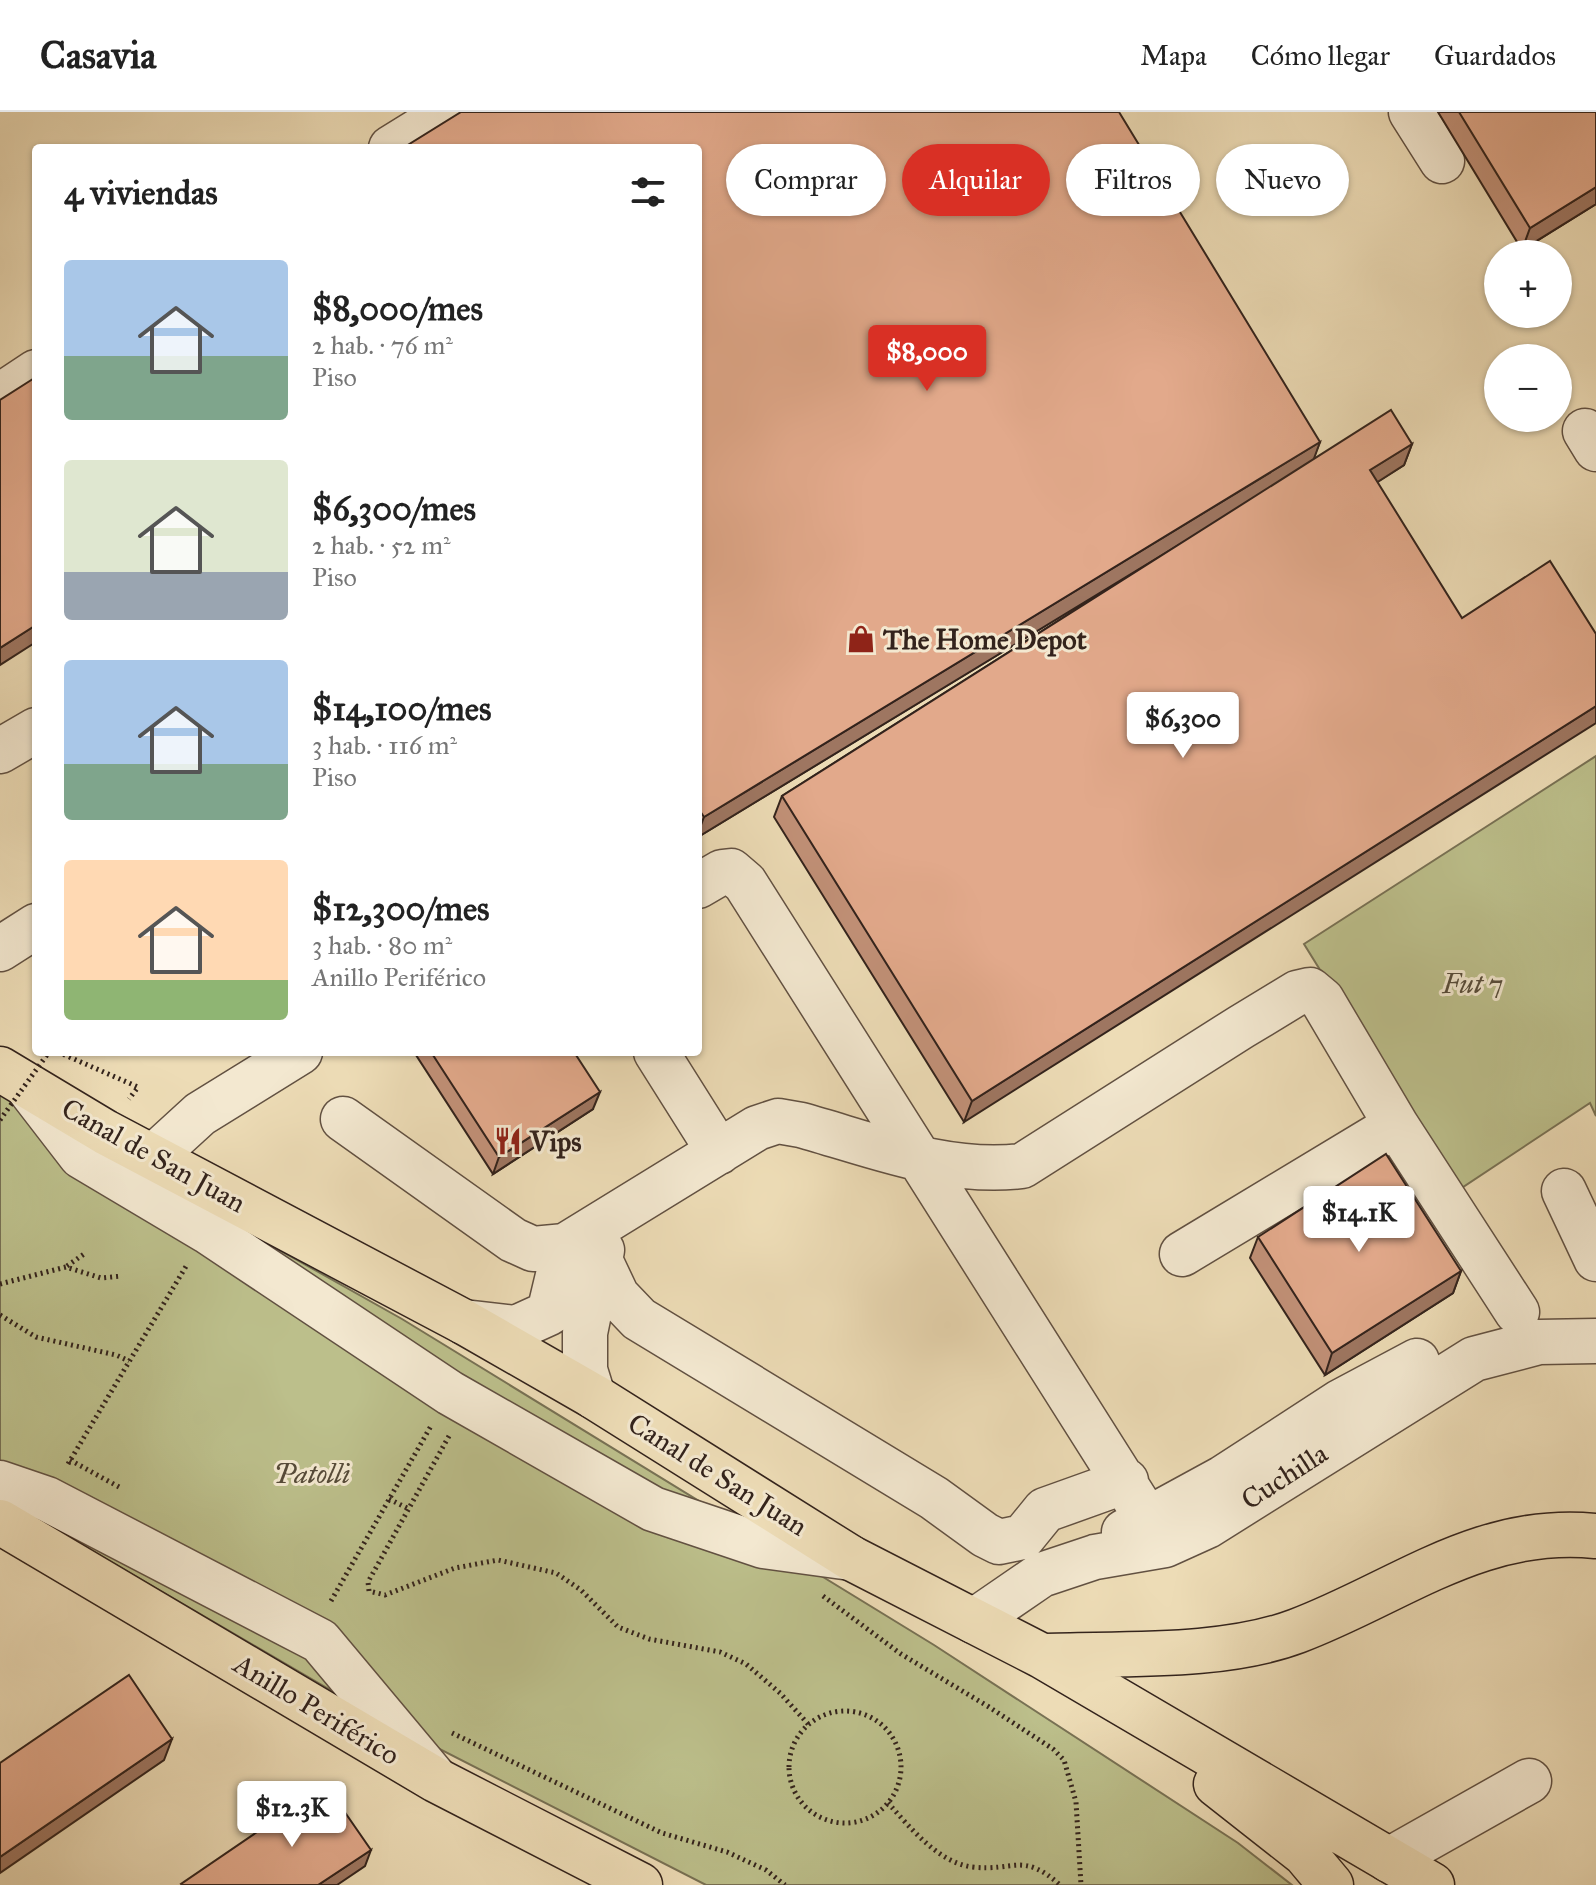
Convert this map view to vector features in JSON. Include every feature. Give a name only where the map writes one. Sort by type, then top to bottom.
[{"type":"main road","name":"Canal de San Juan","points":[[25,1068],[105,1132],[464,1322],[593,1396],[851,1558],[1090,1683],[1432,1885]]},
{"type":"main road","name":"Anillo Periférico","points":[[0,1522],[436,1780],[640,1885]]},
{"type":"main road","points":[[1042,1656],[1244,1646],[1296,1631],[1460,1555],[1527,1537],[1596,1536]]},
{"type":"main road","points":[[1090,1683],[1305,1854],[1331,1885]]},
{"type":"lane","points":[[397,144],[449,112]]},
{"type":"lane","points":[[1411,112],[1442,161]]},
{"type":"lane","points":[[0,396],[32,375]]},
{"type":"lane","points":[[0,751],[32,732]]},
{"type":"lane","points":[[702,884],[722,872],[731,871],[745,883],[1148,1520]]},
{"type":"lane","points":[[464,1322],[516,1328],[549,1313],[591,1242],[719,1152],[767,1124],[778,1121],[801,1125],[920,1158],[980,1168],[1022,1166],[1303,990],[1310,990],[1322,1000],[1396,1125],[1517,1312]]},
{"type":"lane","points":[[153,1157],[200,1114],[294,1056]]},
{"type":"lane","points":[[659,1056],[719,1152]]},
{"type":"lane","points":[[25,1068],[81,1156],[207,1231],[450,1414],[653,1509],[763,1546],[851,1558]]},
{"type":"lane","points":[[343,1119],[513,1240],[533,1249],[591,1242]]},
{"type":"lane","points":[[1182,1254],[1396,1125]]},
{"type":"lane","points":[[1564,1191],[1596,1259]]},
{"type":"lane","points":[[591,1242],[617,1296],[639,1319],[934,1498],[999,1542],[1023,1537],[1045,1510],[1126,1481]]},
{"type":"lane","points":[[591,1242],[585,1370],[593,1396]]},
{"type":"lane","name":"Cuchilla","points":[[974,1621],[1041,1575],[1095,1557],[1165,1545],[1207,1526],[1474,1359],[1539,1342],[1596,1341]]},
{"type":"lane","points":[[1095,1557],[1115,1536],[1223,1478],[1340,1402],[1429,1355],[1474,1359]]},
{"type":"lane","points":[[0,1483],[47,1499],[320,1641],[436,1780]]},
{"type":"lane","points":[[1389,1860],[1529,1781]]},
{"type":"path","points":[[67,1056],[138,1087]]},
{"type":"path","points":[[0,1120],[25,1068]]},
{"type":"path","points":[[47,1499],[207,1231]]},
{"type":"path","points":[[0,1284],[66,1267],[84,1254]]},
{"type":"path","points":[[66,1267],[101,1278],[122,1276]]},
{"type":"path","points":[[0,1315],[36,1337],[116,1355],[129,1361]]},
{"type":"path","points":[[311,1637],[389,1499],[450,1414]]},
{"type":"path","points":[[450,1414],[409,1509],[368,1582],[369,1591],[385,1595],[455,1568],[498,1560],[556,1573],[581,1590],[618,1627],[649,1639],[720,1652],[746,1664],[780,1693],[809,1725]]},
{"type":"path","points":[[389,1499],[409,1509]]},
{"type":"path","points":[[816,1591],[901,1654],[1013,1722],[1064,1760],[1076,1802],[1081,1885]]},
{"type":"path","points":[[839,1711],[871,1717],[884,1727],[894,1740],[900,1756],[901,1773],[897,1789],[888,1803],[860,1821],[843,1822],[827,1820],[800,1801],[789,1769],[791,1752],[809,1725],[823,1715],[839,1711]]},
{"type":"path","points":[[452,1733],[662,1833],[727,1852],[766,1870],[785,1885]]},
{"type":"path","points":[[888,1803],[913,1830],[951,1860],[971,1867],[1037,1867],[1060,1885]]},
{"type":"green space","name":"Fut 7","points":[[1596,756],[1596,1116],[1590,1103],[1457,1191],[1304,944]]},
{"type":"green space","name":"Patolli","points":[[0,1093],[402,1319],[934,1645],[1238,1843],[1292,1885],[706,1885],[375,1716],[46,1524],[0,1495]]},
{"type":"building","name":"The Home Depot","points":[[461,112],[1119,112],[1138,144],[1066,144],[1066,216],[1182,216],[1320,442],[704,817],[702,144],[409,144]]},
{"type":"building","points":[[1459,112],[1596,112],[1596,187],[1530,228]]},
{"type":"building","points":[[32,380],[32,628],[0,648],[0,400]]},
{"type":"building","points":[[1391,410],[1412,444],[1370,470],[1462,618],[1550,561],[1596,634],[1596,706],[972,1101],[782,796]]},
{"type":"building","name":"Vips","points":[[434,1056],[577,1056],[600,1092],[499,1157]]},
{"type":"building","points":[[1386,1154],[1461,1271],[1332,1353],[1258,1237]]},
{"type":"building","points":[[129,1675],[172,1739],[0,1857],[0,1763]]},
{"type":"building","points":[[326,1785],[371,1850],[318,1885],[181,1884]]},
{"type":"place","name":"The Home Depot","points":[[861,639]]},
{"type":"place","name":"Vips","points":[[508,1141]]}]
